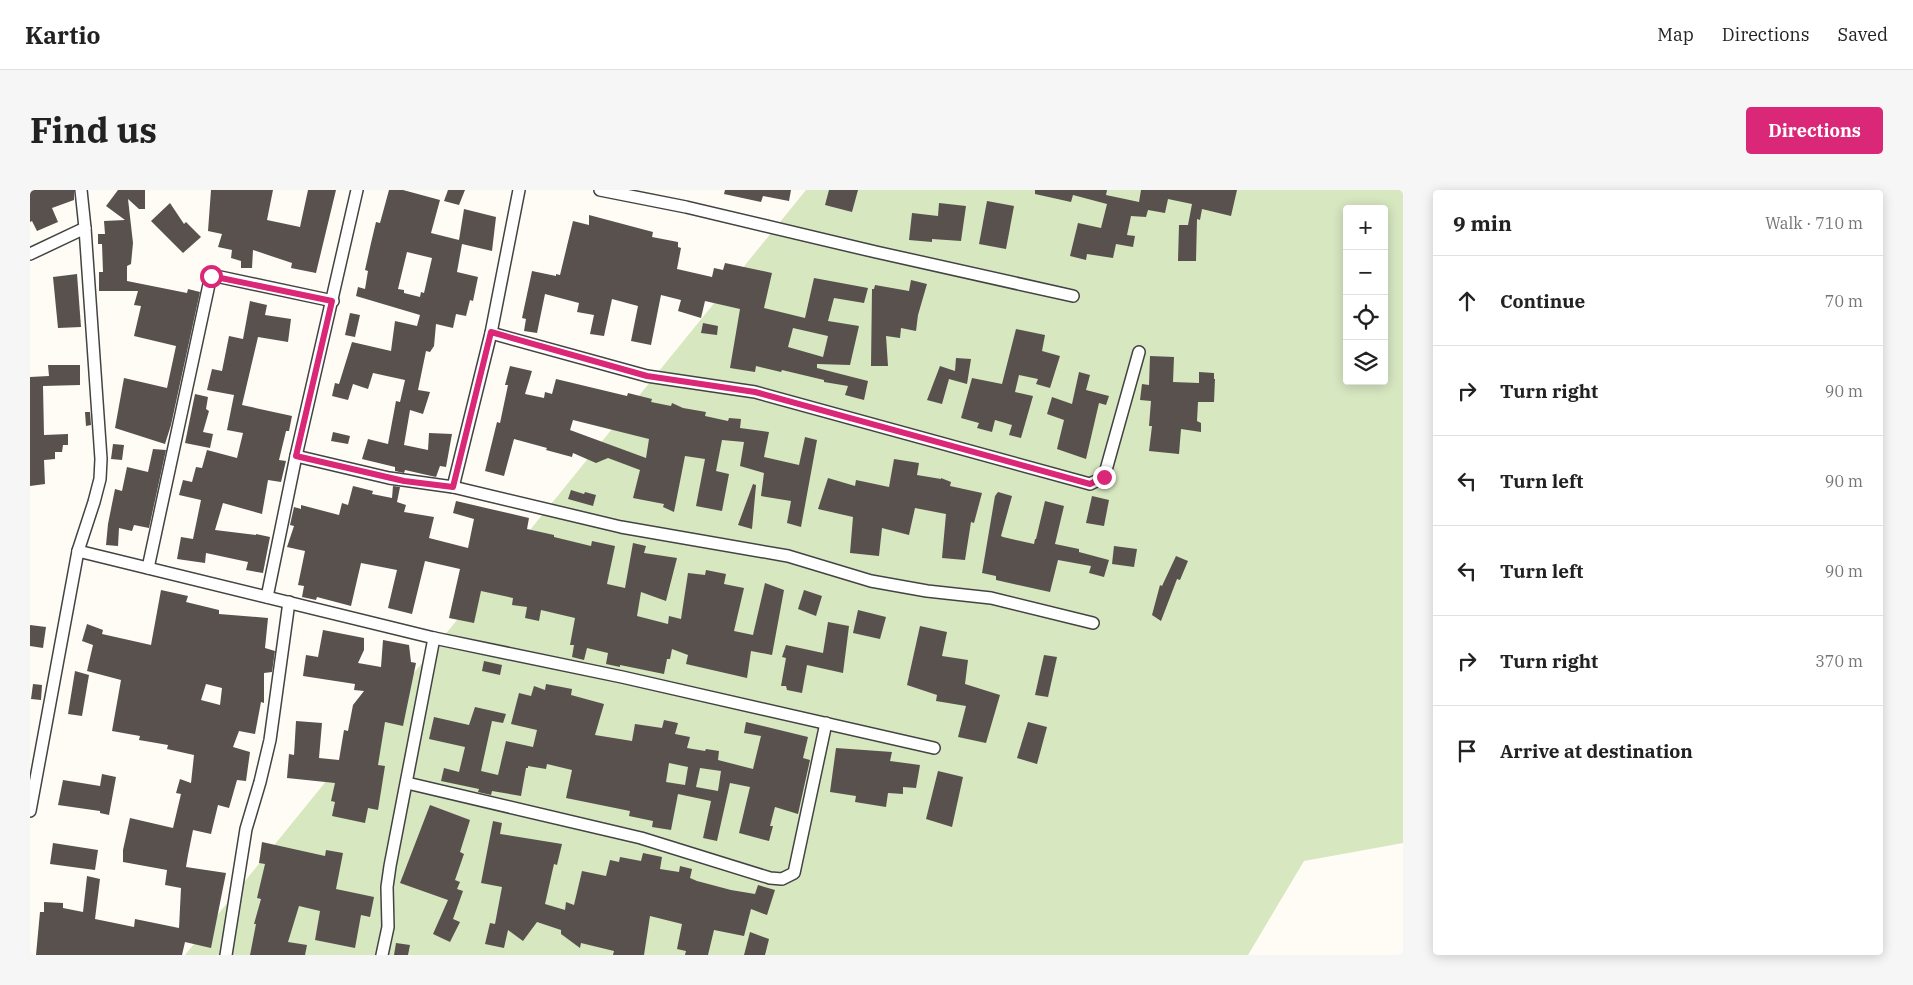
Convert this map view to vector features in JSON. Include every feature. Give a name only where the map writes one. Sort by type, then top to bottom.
[{"type":"street","points":[[30,811],[78,551],[100,479],[101,459],[81,190]]},
{"type":"street","points":[[267,597],[296,456],[357,190]]},
{"type":"street","points":[[453,487],[491,332],[519,190]]},
{"type":"street","points":[[600,190],[686,206],[876,252],[1073,296]]},
{"type":"street","points":[[30,254],[85,228]]},
{"type":"street","points":[[148,568],[211,276],[332,301]]},
{"type":"street","points":[[491,332],[647,376],[755,392],[1090,484],[1104,477],[1139,352]]},
{"type":"street","points":[[296,456],[404,481],[453,487],[621,527],[788,556],[871,581],[927,591],[991,598],[1093,623]]},
{"type":"street","points":[[78,551],[434,638],[826,722],[934,748]]},
{"type":"street","points":[[226,955],[246,829],[270,740],[289,602]]},
{"type":"street","points":[[382,955],[388,927],[387,887],[390,866],[434,638]]},
{"type":"street","points":[[406,783],[640,838],[770,878],[782,879],[794,873],[826,722]]},
{"type":"green space","points":[[806,190],[1403,190],[1403,843],[1304,861],[1248,955],[185,955]]},
{"type":"building","points":[[30,190],[74,190],[74,200],[52,208],[58,222],[37,231],[32,221],[30,222]]},
{"type":"building","points":[[118,190],[145,190],[145,209],[139,209],[128,199],[133,243],[131,264],[127,266],[127,281],[187,293],[188,289],[200,292],[171,425],[165,444],[115,428],[124,378],[167,388],[176,346],[134,336],[141,306],[134,305],[138,291],[99,291],[99,272],[103,272],[102,244],[98,244],[98,234],[105,234],[104,221],[125,220],[106,206]]},
{"type":"building","points":[[211,190],[273,190],[267,220],[300,227],[308,190],[336,190],[316,273],[291,268],[292,263],[253,250],[252,268],[241,268],[241,261],[231,258],[232,250],[218,247],[222,234],[208,231]]},
{"type":"building","points":[[389,190],[403,190],[440,200],[431,233],[459,240],[464,209],[496,217],[492,251],[462,244],[457,272],[478,277],[473,301],[470,300],[466,316],[456,314],[453,328],[436,324],[434,346],[430,352],[426,351],[418,390],[430,392],[423,414],[410,410],[404,445],[428,450],[429,433],[452,434],[446,467],[440,466],[436,477],[405,470],[404,473],[395,471],[395,467],[362,459],[368,439],[388,444],[396,401],[400,402],[405,380],[373,373],[368,389],[353,384],[348,400],[332,396],[335,383],[339,384],[352,342],[391,351],[395,321],[417,326],[420,315],[356,296],[358,287],[365,289],[368,271],[365,270],[371,243],[376,222],[380,223]],"holes":[[[407,252],[432,258],[424,293],[421,292],[420,297],[404,293],[404,290],[398,289]]]},
{"type":"building","points":[[448,190],[465,190],[459,205],[444,201]]},
{"type":"building","points":[[725,190],[791,190],[789,201],[763,196],[761,202],[724,194]]},
{"type":"building","points":[[829,190],[858,190],[852,212],[825,205]]},
{"type":"building","points":[[1035,190],[1107,190],[1106,195],[1139,202],[1141,190],[1237,190],[1231,216],[1202,209],[1200,220],[1197,219],[1196,261],[1178,261],[1179,225],[1188,225],[1192,204],[1168,199],[1165,213],[1148,210],[1146,217],[1131,216],[1127,235],[1135,236],[1133,247],[1116,244],[1113,258],[1087,254],[1086,260],[1070,256],[1078,223],[1101,228],[1107,204],[1073,195],[1071,202],[1035,194]]},
{"type":"building","points":[[987,201],[1014,206],[1006,249],[979,244]]},
{"type":"building","points":[[170,203],[184,224],[186,222],[201,237],[183,253],[151,221]]},
{"type":"building","points":[[939,203],[966,206],[961,241],[932,239],[932,242],[909,240],[912,213],[938,216]]},
{"type":"building","points":[[589,215],[653,232],[652,237],[678,242],[678,247],[681,248],[677,269],[712,277],[714,268],[723,270],[725,263],[772,273],[764,308],[805,318],[814,278],[868,288],[864,303],[834,298],[828,321],[859,326],[850,365],[817,364],[817,368],[868,381],[864,400],[845,395],[848,386],[824,382],[824,380],[756,366],[755,372],[730,368],[740,309],[705,301],[701,318],[678,311],[681,300],[661,295],[651,345],[631,341],[638,306],[612,299],[604,336],[590,334],[594,315],[577,312],[579,303],[545,294],[537,333],[524,331],[526,319],[522,318],[532,271],[556,276],[556,274],[560,275],[573,221],[589,225]],"holes":[[[793,328],[828,336],[823,357],[788,347]]]},
{"type":"building","points":[[77,274],[81,327],[58,328],[53,277]]},
{"type":"building","points":[[911,280],[927,284],[918,315],[916,331],[901,328],[900,338],[886,336],[888,366],[871,366],[872,289],[874,289],[875,285],[909,291]]},
{"type":"building","points":[[250,301],[267,305],[265,315],[291,319],[288,342],[258,337],[242,405],[292,416],[289,431],[286,431],[279,460],[286,461],[281,482],[268,480],[262,514],[223,503],[215,530],[270,537],[263,573],[246,570],[248,562],[206,553],[205,563],[177,559],[181,537],[193,539],[201,500],[179,495],[183,480],[192,482],[196,467],[202,468],[207,450],[237,458],[243,433],[227,430],[234,395],[207,390],[212,369],[222,371],[229,336],[243,339]]},
{"type":"building","points":[[350,313],[360,315],[355,337],[345,335]]},
{"type":"building","points":[[703,323],[718,326],[717,335],[701,333]]},
{"type":"building","points":[[1016,329],[1045,335],[1042,351],[1060,356],[1050,388],[1036,384],[1038,379],[1019,375],[1015,392],[1033,396],[1021,438],[1009,435],[1012,425],[995,420],[992,432],[977,428],[979,423],[961,418],[972,378],[1002,384]]},
{"type":"building","points":[[1150,356],[1174,357],[1173,382],[1199,383],[1199,372],[1214,373],[1214,402],[1198,402],[1197,421],[1201,423],[1201,432],[1181,429],[1179,454],[1149,451],[1152,426],[1149,426],[1151,401],[1140,400],[1142,384],[1149,385]]},
{"type":"building","points":[[956,358],[971,359],[967,384],[949,379],[942,404],[927,400],[940,366],[955,371]]},
{"type":"building","points":[[48,365],[80,365],[80,385],[43,386],[44,435],[68,434],[68,445],[63,445],[62,452],[55,452],[55,459],[44,460],[45,484],[30,486],[30,377],[49,376]]},
{"type":"building","points":[[510,366],[532,371],[525,394],[544,398],[545,392],[552,394],[556,379],[627,396],[628,393],[652,399],[651,402],[671,406],[672,403],[683,408],[706,412],[705,416],[728,421],[729,418],[741,419],[740,428],[769,432],[764,457],[799,465],[805,437],[817,440],[801,527],[787,523],[791,501],[761,496],[764,473],[740,466],[744,442],[722,440],[716,471],[729,474],[722,511],[696,506],[705,459],[685,456],[674,512],[663,507],[664,504],[633,498],[640,470],[608,458],[596,463],[573,453],[572,457],[514,439],[504,476],[485,471],[497,422],[500,423],[508,385],[505,385]],"holes":[[[573,420],[649,439],[646,458],[570,430]]]},
{"type":"building","points":[[1079,372],[1090,375],[1086,390],[1109,396],[1106,405],[1099,403],[1086,459],[1057,449],[1064,420],[1047,414],[1052,397],[1072,404]]},
{"type":"building","points":[[195,394],[208,397],[206,409],[209,411],[203,432],[213,434],[210,448],[185,443]]},
{"type":"building","points":[[85,412],[90,412],[91,425],[86,426]]},
{"type":"building","points":[[333,432],[350,436],[348,444],[331,441]]},
{"type":"building","points":[[113,444],[124,445],[122,460],[111,459]]},
{"type":"building","points":[[153,449],[166,450],[149,528],[134,525],[132,531],[119,528],[118,546],[106,545],[115,489],[122,491],[127,467],[148,472]]},
{"type":"building","points":[[894,459],[919,463],[917,475],[941,478],[951,482],[950,486],[982,493],[974,523],[971,522],[965,560],[942,558],[946,514],[915,508],[909,535],[882,528],[879,556],[850,553],[853,517],[818,509],[828,478],[855,486],[856,480],[889,487]]},
{"type":"building","points":[[753,484],[756,485],[752,529],[738,525]]},
{"type":"building","points":[[353,486],[373,491],[372,494],[392,498],[393,486],[400,487],[397,502],[406,505],[404,512],[434,517],[429,538],[468,548],[474,519],[453,513],[456,501],[529,518],[527,529],[554,535],[554,537],[591,546],[592,541],[615,546],[607,584],[625,588],[633,543],[646,546],[644,553],[677,558],[666,601],[641,592],[637,616],[668,624],[669,616],[681,619],[688,573],[705,575],[706,570],[726,574],[724,584],[744,588],[734,631],[753,635],[765,583],[784,590],[772,655],[751,651],[747,678],[686,664],[688,655],[672,649],[670,659],[667,659],[664,674],[606,664],[608,653],[587,648],[584,660],[572,657],[574,645],[570,645],[575,618],[541,610],[539,621],[525,618],[527,607],[512,605],[513,598],[481,591],[474,623],[449,618],[460,569],[425,561],[412,614],[388,608],[397,570],[361,563],[351,606],[317,597],[316,600],[302,597],[304,586],[298,585],[305,551],[287,547],[294,526],[290,525],[294,507],[301,509],[301,505],[339,515],[342,503],[348,505]]},
{"type":"building","points":[[571,490],[596,495],[593,506],[568,499]]},
{"type":"building","points":[[998,492],[1012,496],[1001,536],[1034,544],[1045,501],[1064,506],[1055,544],[1079,549],[1079,552],[1109,560],[1104,577],[1089,573],[1091,566],[1058,560],[1050,592],[996,580],[996,576],[982,573],[995,496]]},
{"type":"building","points":[[1092,496],[1109,500],[1104,526],[1086,523]]},
{"type":"building","points":[[1114,546],[1137,549],[1134,567],[1112,564]]},
{"type":"building","points":[[1176,556],[1188,561],[1180,580],[1177,579],[1161,621],[1152,615],[1160,585],[1162,586]]},
{"type":"building","points":[[161,590],[188,596],[186,602],[219,610],[219,614],[268,618],[265,648],[275,651],[272,672],[264,673],[264,703],[261,702],[255,734],[239,731],[233,747],[250,752],[246,781],[237,780],[229,808],[218,805],[211,834],[193,830],[186,867],[226,873],[211,948],[185,942],[182,955],[36,955],[40,912],[44,912],[44,902],[63,903],[63,908],[83,912],[87,876],[100,879],[95,919],[134,927],[135,919],[179,928],[181,888],[165,885],[167,870],[123,862],[123,850],[130,818],[173,828],[181,794],[176,793],[180,779],[191,783],[194,755],[167,749],[168,745],[139,740],[140,736],[112,731],[121,680],[87,671],[93,645],[82,641],[87,624],[103,630],[102,634],[151,645]],"holes":[[[206,684],[222,688],[220,705],[201,700]]]},
{"type":"building","points":[[804,590],[822,596],[816,616],[798,609]]},
{"type":"building","points":[[858,610],[886,617],[880,639],[853,633]]},
{"type":"building","points":[[828,622],[849,626],[843,673],[807,665],[802,693],[787,690],[786,686],[781,686],[786,658],[782,657],[786,645],[823,653]]},
{"type":"building","points":[[30,625],[46,627],[43,648],[30,646]]},
{"type":"building","points":[[920,626],[947,632],[942,656],[968,660],[965,684],[1000,695],[986,743],[958,737],[966,706],[936,701],[937,695],[907,685]]},
{"type":"building","points":[[323,630],[364,638],[364,650],[358,663],[381,667],[383,640],[409,645],[411,662],[416,663],[403,726],[385,722],[378,765],[385,766],[378,810],[368,808],[365,823],[332,816],[335,802],[331,801],[335,783],[287,778],[289,754],[294,755],[296,721],[322,723],[319,758],[339,760],[344,730],[348,731],[353,705],[364,691],[354,690],[355,684],[303,676],[306,655],[318,657]]},
{"type":"building","points":[[1044,655],[1057,657],[1048,697],[1035,695]]},
{"type":"building","points":[[484,661],[502,665],[500,675],[482,671]]},
{"type":"building","points":[[75,671],[89,675],[82,716],[68,714]]},
{"type":"building","points":[[33,684],[42,685],[41,700],[31,699]]},
{"type":"building","points":[[546,684],[572,689],[571,695],[604,704],[595,735],[632,741],[635,724],[662,728],[664,720],[678,723],[675,734],[690,737],[687,748],[719,751],[718,760],[753,769],[761,736],[744,733],[746,722],[808,737],[803,758],[810,760],[798,814],[775,807],[770,826],[773,826],[769,841],[739,833],[750,787],[730,783],[717,841],[703,838],[711,801],[678,794],[671,830],[652,827],[653,821],[629,816],[630,811],[566,798],[572,770],[547,764],[546,769],[528,766],[526,768],[521,796],[492,791],[491,795],[478,792],[479,789],[441,781],[444,768],[459,772],[465,747],[429,739],[434,717],[469,725],[475,707],[506,714],[503,723],[492,721],[481,771],[498,775],[506,741],[533,747],[537,730],[511,724],[519,693],[531,696],[534,686],[545,690]],"holes":[[[669,763],[688,767],[685,785],[666,782]],[[700,768],[721,771],[718,791],[696,787]]]},
{"type":"building","points":[[1028,722],[1047,727],[1037,764],[1017,758]]},
{"type":"building","points":[[836,748],[892,752],[890,761],[920,765],[916,788],[903,787],[903,794],[888,793],[886,807],[855,802],[856,796],[830,792]]},
{"type":"building","points":[[938,771],[963,777],[952,827],[926,819]]},
{"type":"building","points":[[102,774],[116,777],[109,815],[100,813],[100,811],[58,805],[63,780],[100,786]]},
{"type":"building","points":[[430,805],[470,820],[460,852],[464,854],[455,880],[460,882],[457,889],[463,891],[453,919],[460,922],[450,942],[433,934],[448,900],[400,883]]},
{"type":"building","points":[[493,821],[502,823],[500,834],[562,844],[557,865],[554,864],[545,904],[565,910],[566,902],[574,905],[582,871],[606,876],[610,860],[619,862],[620,857],[641,861],[643,853],[662,857],[660,869],[679,872],[680,866],[692,869],[690,878],[697,881],[755,894],[758,885],[775,890],[767,915],[751,909],[744,936],[714,930],[708,955],[685,955],[686,951],[677,949],[682,924],[650,916],[644,955],[613,955],[614,951],[581,943],[580,948],[561,934],[561,930],[537,922],[523,941],[508,930],[504,948],[485,944],[490,923],[495,924],[502,887],[481,883]]},
{"type":"building","points":[[262,842],[325,856],[326,850],[343,853],[336,889],[374,897],[370,917],[361,915],[355,948],[315,940],[320,911],[299,906],[288,942],[307,945],[305,955],[250,955],[256,924],[254,924],[261,899],[257,898],[265,864],[259,863]]},
{"type":"building","points":[[53,843],[98,850],[95,870],[50,864]]},
{"type":"building","points":[[750,932],[769,939],[765,955],[744,955]]},
{"type":"building","points":[[396,943],[410,945],[408,955],[394,955]]},
{"type":"route","points":[[211,276],[332,301],[296,456],[388,478],[453,487],[491,332],[647,376],[755,392],[1090,484],[1104,477]]}]
